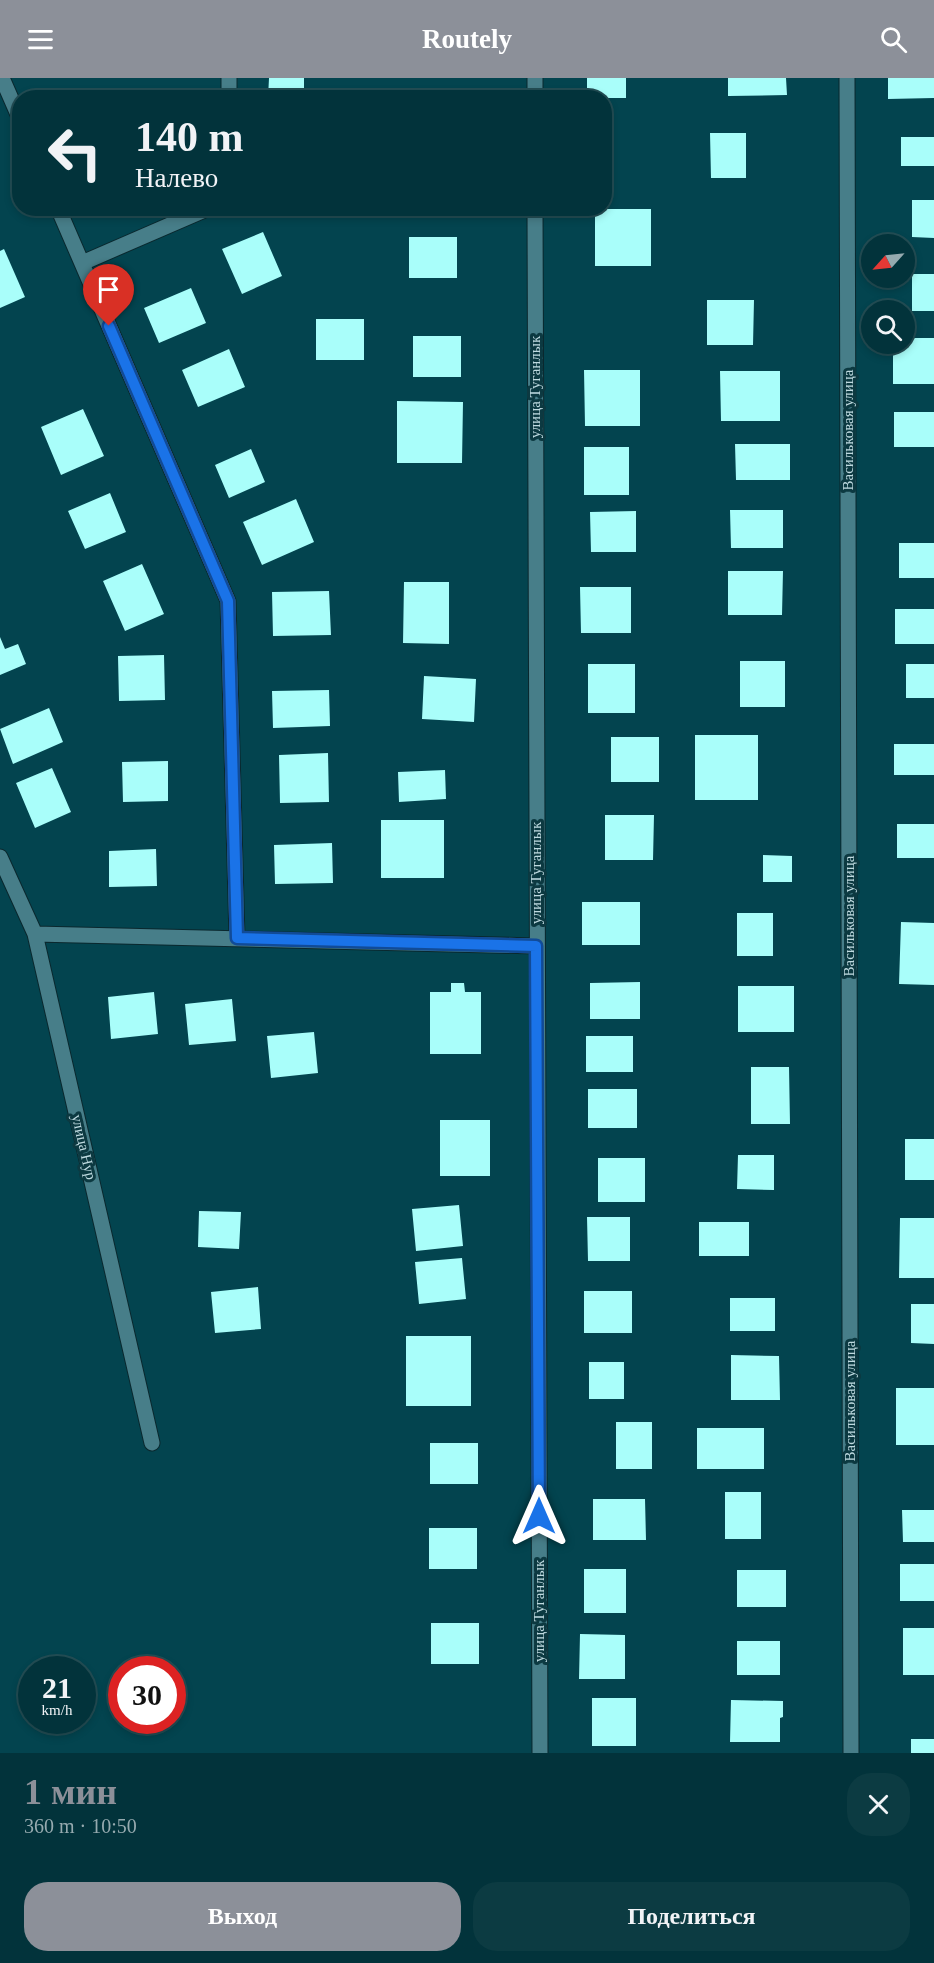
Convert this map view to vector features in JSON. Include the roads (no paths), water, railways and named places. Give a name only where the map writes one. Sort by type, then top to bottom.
[{"type":"street","points":[[2,78],[12,101]]},
{"type":"street","name":"Васильковая улица","points":[[848,78],[851,1753]]},
{"type":"street","points":[[61,216],[228,601],[237,938]]},
{"type":"street","points":[[82,263],[190,216]]},
{"type":"street","name":"улица Туганлык","points":[[535,216],[540,1753]]},
{"type":"street","name":"улица Нур","points":[[0,857],[34,934],[152,1443]]},
{"type":"street","points":[[34,934],[536,946]]}]
